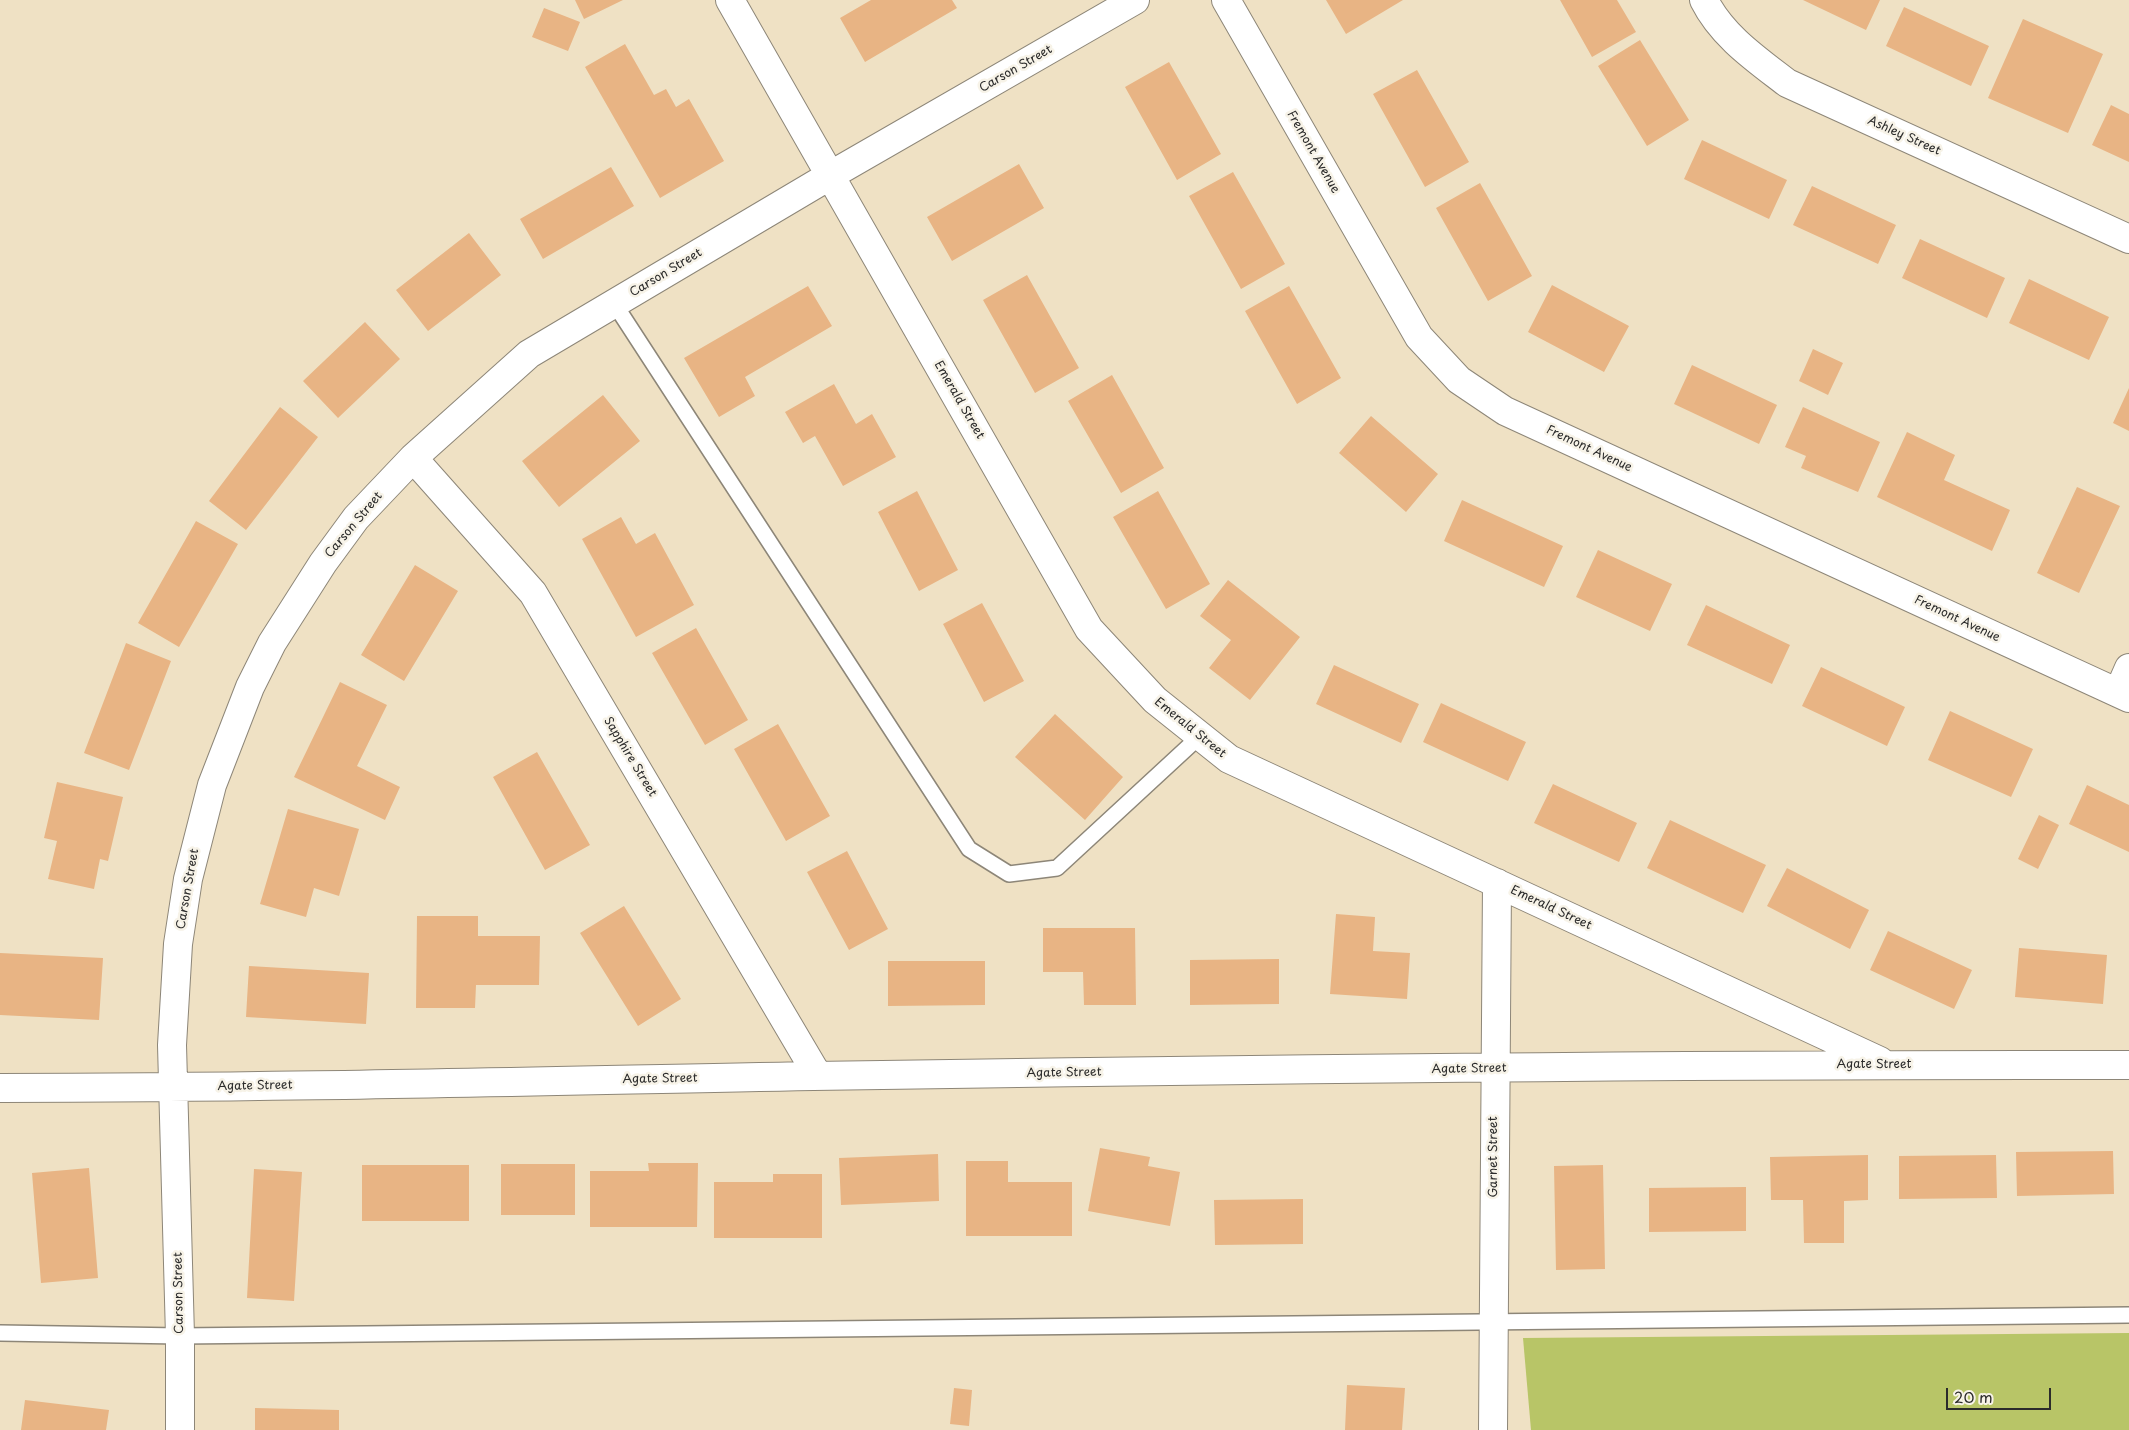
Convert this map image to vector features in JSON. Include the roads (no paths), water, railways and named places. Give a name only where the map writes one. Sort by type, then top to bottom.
[{"type":"street","name":"Emerald Street","points":[[730,0],[1089,629],[1155,700],[1229,759],[1887,1065]]},
{"type":"street","name":"Carson Street","points":[[180,1430],[180,1336],[172,1044],[177,962],[188,878],[212,785],[230,733],[272,643],[323,563],[356,518],[413,458],[529,354],[831,175],[1135,0]]},
{"type":"street","name":"Fremont Avenue","points":[[1226,0],[1419,337],[1459,380],[1505,410],[2123,696]]},
{"type":"street","name":"Ashley Street","points":[[1704,0],[1714,19],[1749,54],[1787,83],[2129,239]]},
{"type":"street","name":"Sapphire Street","points":[[413,458],[533,593],[818,1076]]},
{"type":"street","points":[[2123,696],[2129,668]]},
{"type":"street","name":"Garnet Street","points":[[1493,1430],[1497,883]]},
{"type":"street","name":"Agate Street","points":[[0,1088],[174,1088],[818,1076],[1495,1068],[2129,1065]]},
{"type":"lane","points":[[614,303],[968,849],[1009,874],[1058,868],[1200,736]]},
{"type":"lane","points":[[0,1333],[180,1336],[2129,1315]]}]
